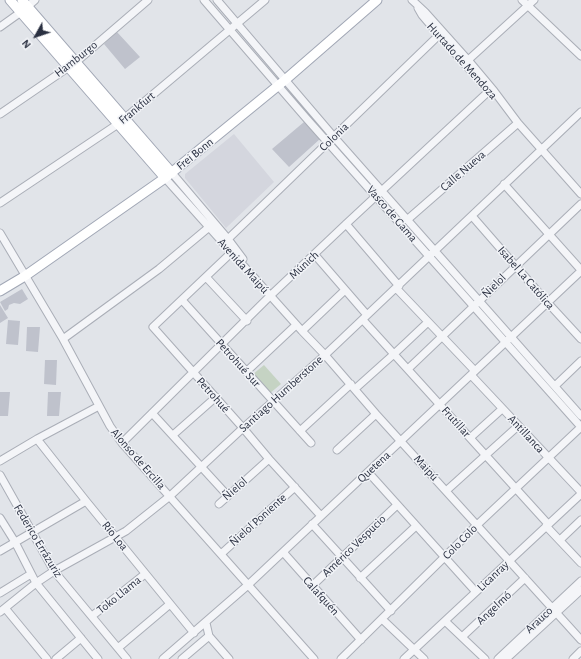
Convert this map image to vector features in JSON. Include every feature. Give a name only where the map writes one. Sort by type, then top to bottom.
[{"type":"main road","name":"Avenida Maipú","points":[[10,0],[24,6],[168,176]]},
{"type":"main road","name":"Frei Bonn","points":[[0,291],[26,276],[168,176],[282,83],[377,0]]},
{"type":"street","points":[[0,27],[24,6],[35,0]]},
{"type":"street","name":"Hamburgo","points":[[0,114],[72,64],[148,0]]},
{"type":"street","name":"Vasco de Gama","points":[[204,0],[230,30],[334,136],[429,256],[512,336],[581,416]]},
{"type":"street","name":"Vasco de Gama","points":[[217,0],[237,23],[328,142],[436,250],[506,342],[581,427]]},
{"type":"street","name":"Frankfurt","points":[[0,203],[121,121],[265,0]]},
{"type":"street","points":[[522,0],[581,56]]},
{"type":"street","points":[[466,62],[534,0]]},
{"type":"street","name":"Hurtado de Mendoza","points":[[413,1],[422,15],[439,35],[494,91],[516,120]]},
{"type":"street","name":"Hurtado de Mendoza","points":[[413,1],[425,12],[489,92],[516,120],[581,194]]},
{"type":"street","name":"Colonia","points":[[228,239],[439,35]]},
{"type":"street","name":"Múnich","points":[[122,443],[193,372],[247,321],[270,296],[489,92]]},
{"type":"street","name":"Santiago Humberstone","points":[[3,610],[36,583],[54,571],[126,532],[170,496],[243,428],[326,355],[581,112]]},
{"type":"street","name":"Calle Nueva","points":[[407,220],[516,120]]},
{"type":"street","name":"Avenida Maipú","points":[[168,176],[208,228],[232,252],[270,296]]},
{"type":"street","name":"Avenida Maipú","points":[[168,176],[228,239],[270,296]]},
{"type":"street","points":[[504,184],[581,270]]},
{"type":"street","name":"Ñielol","points":[[408,369],[581,204]]},
{"type":"street","name":"Isabel La Católica","points":[[472,216],[547,302],[580,337]]},
{"type":"street","name":"Antillanca","points":[[346,224],[502,409],[581,493]]},
{"type":"street","points":[[63,339],[159,269],[208,228]]},
{"type":"street","name":"Alonso de Ercilla","points":[[0,233],[63,339],[110,426],[122,443],[314,659]]},
{"type":"street","points":[[182,300],[232,252]]},
{"type":"street","name":"Frutillar","points":[[315,254],[345,290],[394,354],[516,488],[581,563]]},
{"type":"street","name":"Quetena","points":[[163,659],[248,585],[581,270]]},
{"type":"street","points":[[206,277],[247,321]]},
{"type":"street","points":[[302,331],[345,290]]},
{"type":"street","name":"Maipú","points":[[270,296],[326,355],[376,414],[581,640]]},
{"type":"street","name":"Petrohué","points":[[182,300],[153,327],[321,516]]},
{"type":"street","name":"Petrohué Sur","points":[[182,300],[311,444]]},
{"type":"street","points":[[300,431],[353,386],[394,354],[428,322]]},
{"type":"street","points":[[246,372],[296,325]]},
{"type":"street","points":[[555,386],[581,361]]},
{"type":"street","points":[[173,436],[216,397]]},
{"type":"street","points":[[0,461],[37,439],[99,406]]},
{"type":"street","points":[[470,438],[502,409]]},
{"type":"street","points":[[152,413],[228,496]]},
{"type":"street","points":[[337,450],[376,414]]},
{"type":"street","points":[[446,491],[518,426]]},
{"type":"street","name":"Colo Colo","points":[[341,659],[477,525],[581,427]]},
{"type":"street","name":"Río Loa","points":[[37,439],[194,633]]},
{"type":"street","name":"Ñielol","points":[[219,504],[269,459]]},
{"type":"street","points":[[368,472],[476,592]]},
{"type":"street","name":"Federico Errázuriz","points":[[0,475],[54,571],[127,659]]},
{"type":"street","name":"Ñielol Poniente","points":[[221,554],[295,487]]},
{"type":"street","name":"Licanray","points":[[404,659],[581,493]]},
{"type":"street","points":[[0,551],[86,501]]},
{"type":"street","name":"Américo Vespucio","points":[[312,586],[397,505]]},
{"type":"street","name":"Federico Errázuriz","points":[[0,518],[15,542],[36,583],[98,659]]},
{"type":"street","points":[[560,540],[581,520]]},
{"type":"street","points":[[312,524],[391,611]]},
{"type":"street","points":[[360,578],[416,526]]},
{"type":"street","name":"Calafquén","points":[[283,552],[361,640]]},
{"type":"street","points":[[0,593],[31,574]]},
{"type":"street","name":"Toko Llama","points":[[92,616],[145,574]]},
{"type":"street","name":"Angelmó","points":[[462,637],[525,578]]},
{"type":"street","name":"Arauco","points":[[506,659],[581,581]]},
{"type":"street","name":"Arauco","points":[[498,659],[554,610],[581,590]]},
{"type":"street","points":[[118,648],[170,604]]},
{"type":"street","points":[[3,610],[47,659]]},
{"type":"street","points":[[382,619],[424,659]]},
{"type":"street","points":[[445,621],[485,659]]},
{"type":"street","points":[[206,623],[209,636],[229,659]]},
{"type":"street","points":[[182,659],[209,636]]},
{"type":"street","points":[[56,659],[81,638]]},
{"type":"street","points":[[573,659],[581,651]]},
{"type":"shaded area","points":[[234,134],[274,182],[226,228],[185,178],[185,174]]},
{"type":"green space","points":[[264,365],[281,384],[269,394],[252,375]]},
{"type":"building","points":[[117,32],[140,57],[125,69],[104,44]]},
{"type":"building","points":[[304,122],[320,139],[289,167],[272,149]]},
{"type":"building","points":[[22,289],[28,299],[20,304],[14,303],[9,305],[8,309],[5,311],[0,302]]},
{"type":"building","points":[[0,305],[8,318],[0,323]]},
{"type":"building","points":[[8,320],[20,321],[18,345],[6,344]]},
{"type":"building","points":[[27,327],[40,327],[38,352],[26,351]]},
{"type":"building","points":[[45,360],[57,360],[56,385],[44,384]]},
{"type":"building","points":[[0,392],[10,392],[8,416],[0,416]]},
{"type":"building","points":[[48,392],[61,392],[59,416],[47,416]]}]
